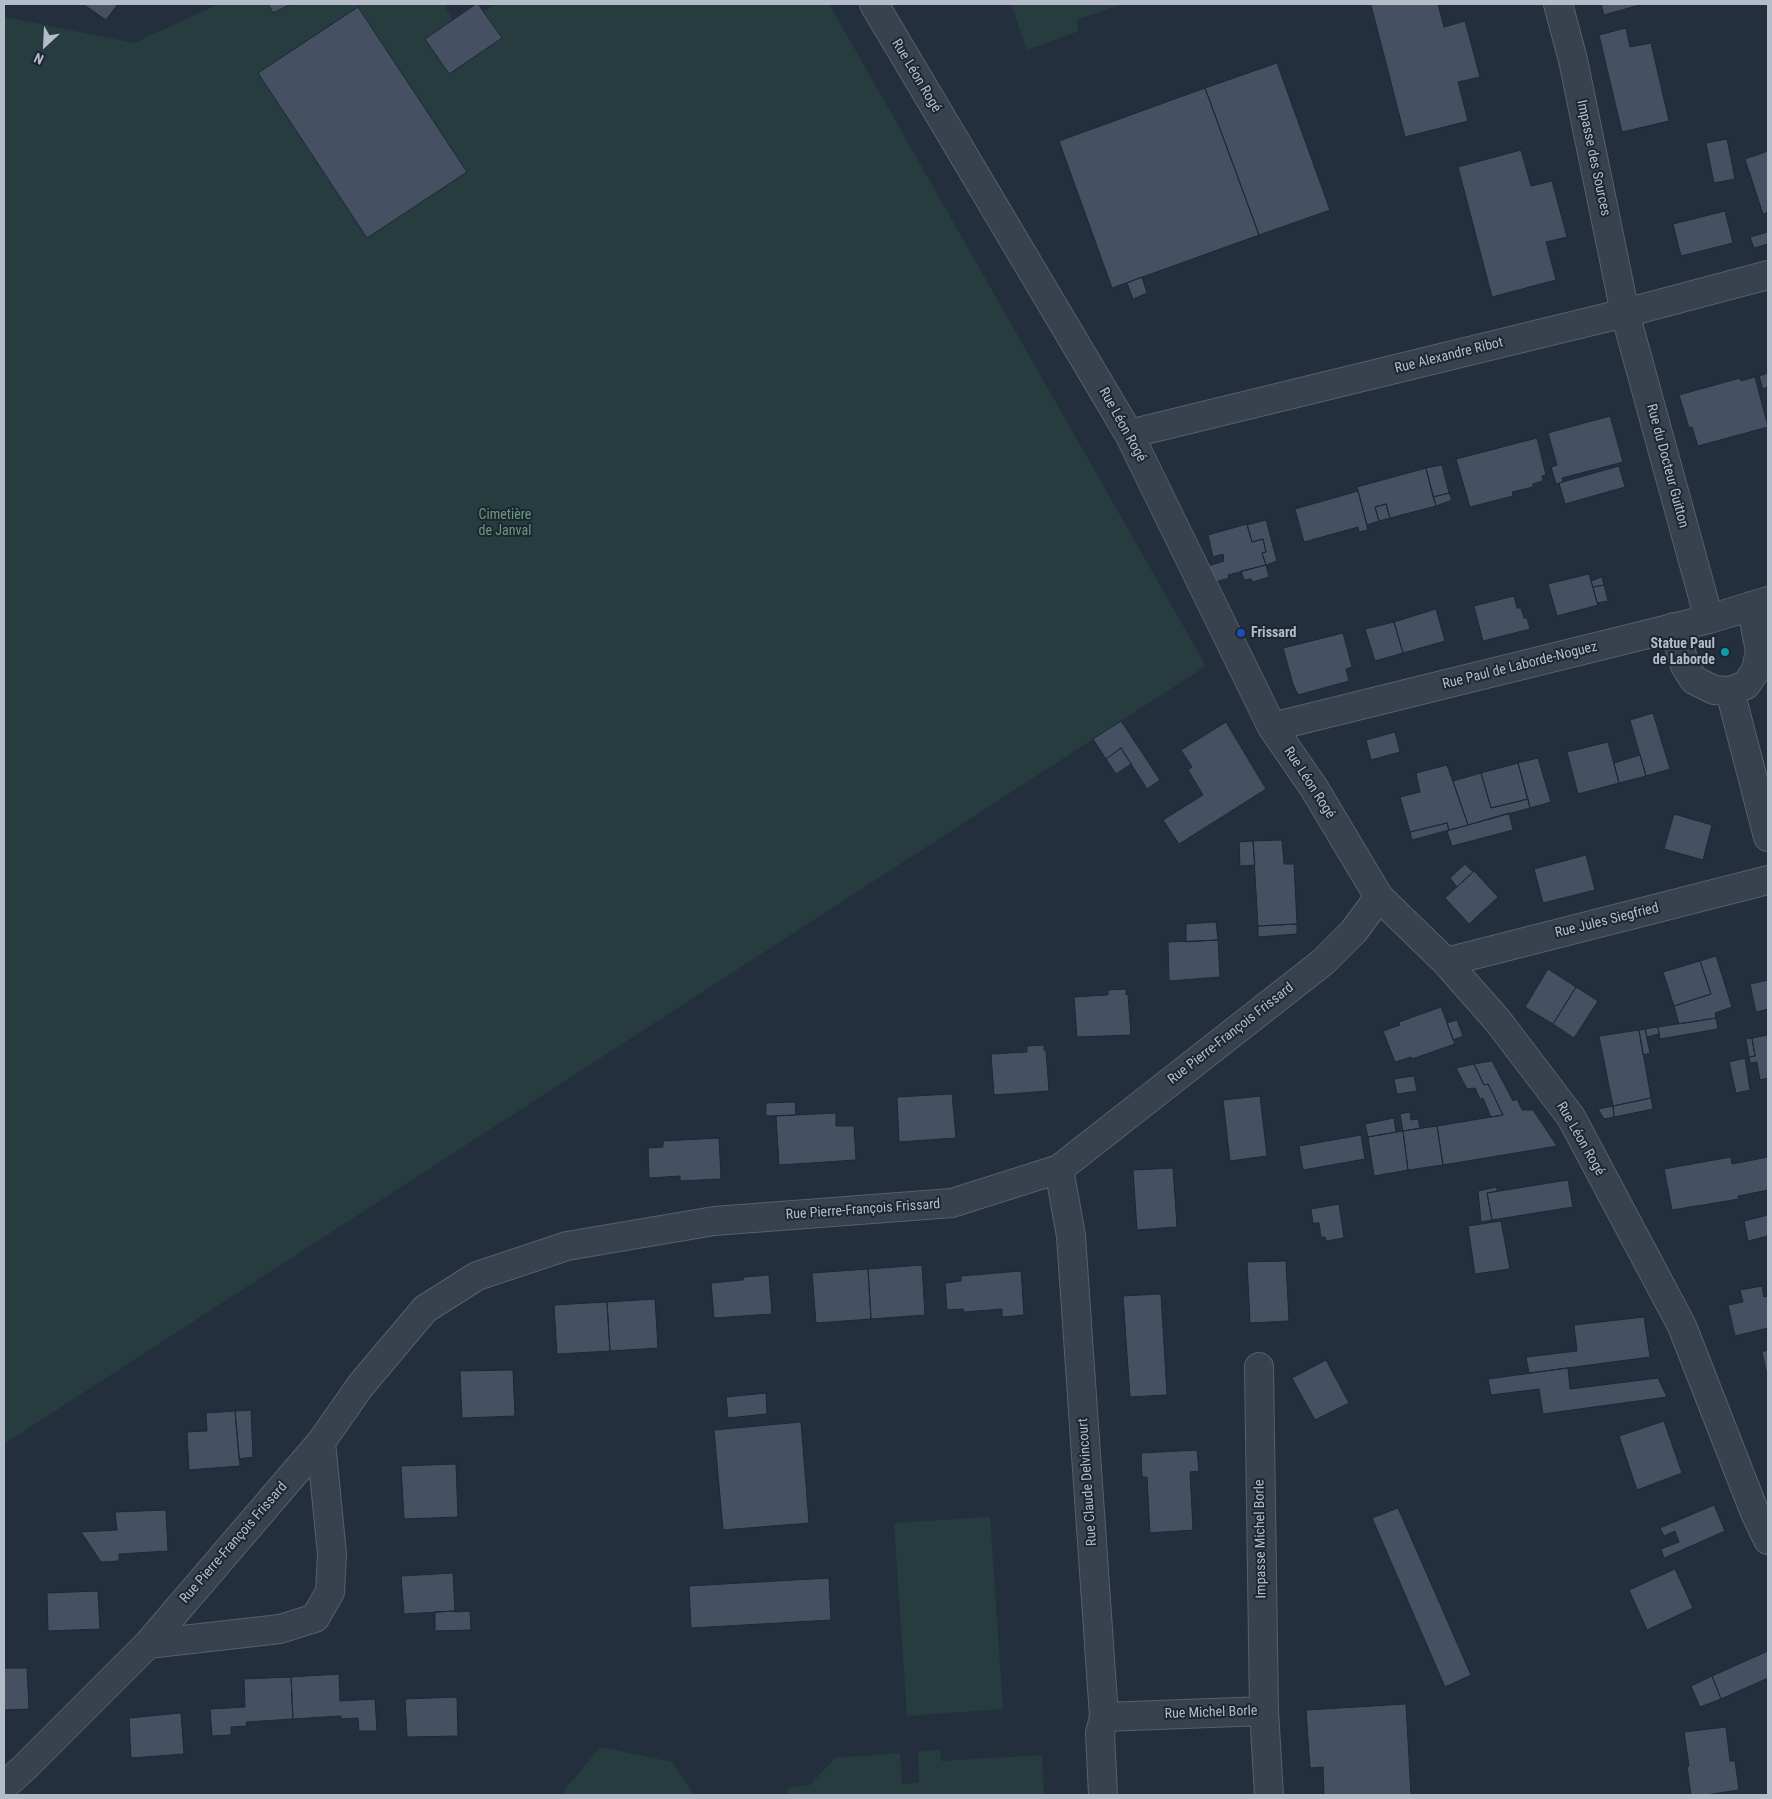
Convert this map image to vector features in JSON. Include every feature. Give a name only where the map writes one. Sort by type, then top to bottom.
[{"type":"street","name":"Rue Léon Rogé","points":[[874,4],[1129,434],[1272,727],[1314,788],[1379,896],[1446,962],[1498,1021],[1570,1117],[1682,1326],[1768,1540]]},
{"type":"street","name":"Impasse des Sources","points":[[1558,4],[1573,60],[1625,313]]},
{"type":"street","name":"Rue Alexandre Ribot","points":[[1129,434],[1625,313],[1768,275]]},
{"type":"street","name":"Rue du Docteur Guitton","points":[[1625,313],[1709,619]]},
{"type":"street","name":"Rue Paul de Laborde-Noguez","points":[[1272,727],[1709,619],[1759,604]]},
{"type":"street","points":[[1674,627],[1685,666],[1694,680],[1714,690],[1730,692],[1746,686],[1756,670],[1760,651],[1759,604]]},
{"type":"street","points":[[1730,692],[1768,836]]},
{"type":"street","name":"Rue Jules Siegfried","points":[[1446,962],[1768,880]]},
{"type":"street","name":"Rue Pierre-François Frissard","points":[[4,1786],[148,1644],[321,1442],[361,1384],[425,1310],[477,1276],[568,1246],[714,1221],[952,1203],[1059,1169],[1324,962],[1354,932],[1379,896]]},
{"type":"street","name":"Rue Claude Delvincourt","points":[[1059,1169],[1071,1236],[1104,1717],[1100,1733],[1103,1795]]},
{"type":"street","name":"Impasse Michel Borle","points":[[1259,1367],[1264,1711]]},
{"type":"street","points":[[148,1644],[280,1629],[316,1618],[330,1592],[332,1554],[321,1442]]},
{"type":"street","name":"Rue Michel Borle","points":[[1104,1717],[1264,1711],[1269,1795]]},
{"type":"green space","name":"Cimetière de Janval","points":[[219,4],[444,4],[455,25],[498,4],[829,4],[1206,666],[4,1444],[4,19],[5,17],[134,43]]},
{"type":"green space","points":[[1011,4],[1123,4],[1076,20],[1079,31],[1027,50]]},
{"type":"green space","points":[[990,1517],[1003,1709],[907,1716],[894,1523]]},
{"type":"green space","points":[[600,1747],[672,1762],[694,1795],[563,1795],[563,1792]]},
{"type":"green space","points":[[940,1750],[941,1761],[1042,1755],[1044,1795],[788,1795],[788,1788],[810,1785],[835,1758],[900,1753],[902,1784],[919,1783],[918,1751]]},
{"type":"building","points":[[83,4],[118,4],[106,20]]},
{"type":"building","points":[[268,4],[291,4],[273,13]]},
{"type":"building","points":[[478,4],[502,38],[449,74],[425,39]]},
{"type":"building","points":[[1438,4],[1444,27],[1465,21],[1480,77],[1458,82],[1468,121],[1405,137],[1371,5]]},
{"type":"building","points":[[1601,4],[1643,4],[1604,15]]},
{"type":"building","points":[[358,7],[467,172],[367,238],[258,73]]},
{"type":"building","points":[[1626,28],[1630,47],[1651,43],[1669,121],[1622,132],[1599,35]]},
{"type":"building","points":[[1277,63],[1330,210],[1259,235],[1205,88]]},
{"type":"building","points":[[1205,88],[1259,235],[1112,288],[1059,141]]},
{"type":"building","points":[[1727,139],[1735,179],[1714,183],[1706,143]]},
{"type":"building","points":[[1521,150],[1531,186],[1552,181],[1567,237],[1546,242],[1556,280],[1492,297],[1458,167]]},
{"type":"building","points":[[1768,151],[1768,212],[1763,214],[1745,159]]},
{"type":"building","points":[[1725,211],[1733,243],[1681,256],[1673,224]]},
{"type":"building","points":[[1768,232],[1768,244],[1754,248],[1750,237]]},
{"type":"building","points":[[1142,277],[1147,293],[1133,299],[1127,283]]},
{"type":"building","points":[[1768,373],[1768,387],[1763,389],[1759,376]]},
{"type":"building","points":[[1755,377],[1768,427],[1698,446],[1692,427],[1689,428],[1679,395],[1740,378],[1741,381]]},
{"type":"building","points":[[1610,416],[1623,462],[1562,478],[1563,482],[1556,484],[1551,467],[1557,465],[1548,433]]},
{"type":"building","points":[[1537,438],[1546,475],[1542,476],[1543,481],[1533,484],[1533,487],[1512,492],[1513,496],[1470,507],[1456,459]]},
{"type":"building","points":[[1442,465],[1449,493],[1433,497],[1426,468]]},
{"type":"building","points":[[1619,466],[1625,487],[1565,504],[1559,483]]},
{"type":"building","points":[[1426,468],[1436,506],[1390,518],[1386,504],[1375,507],[1379,521],[1367,525],[1357,487]]},
{"type":"building","points":[[1358,491],[1368,530],[1359,532],[1358,527],[1304,542],[1295,509]]},
{"type":"building","points":[[1449,493],[1452,500],[1436,506],[1433,497]]},
{"type":"building","points":[[1386,504],[1390,518],[1379,521],[1375,507]]},
{"type":"building","points":[[1266,520],[1277,561],[1266,565],[1262,553],[1266,552],[1263,539],[1252,542],[1247,525]]},
{"type":"building","points":[[1247,524],[1252,542],[1263,539],[1266,552],[1262,553],[1266,565],[1228,575],[1229,578],[1216,582],[1208,566],[1224,561],[1223,554],[1213,557],[1208,535]]},
{"type":"building","points":[[1266,565],[1269,577],[1253,582],[1251,579],[1244,580],[1241,571]]},
{"type":"building","points":[[1589,574],[1598,605],[1557,616],[1548,584]]},
{"type":"building","points":[[1602,577],[1604,585],[1593,587],[1591,581]]},
{"type":"building","points":[[1604,585],[1608,601],[1597,603],[1593,587]]},
{"type":"building","points":[[1514,596],[1517,608],[1521,608],[1524,618],[1527,618],[1530,629],[1483,641],[1474,606]]},
{"type":"building","points":[[1436,609],[1445,641],[1403,653],[1394,622]]},
{"type":"building","points":[[1394,622],[1403,653],[1375,661],[1365,629]]},
{"type":"building","points":[[1343,633],[1352,667],[1346,669],[1349,681],[1298,695],[1283,648]]},
{"type":"building","points":[[1653,713],[1670,769],[1646,776],[1630,720]]},
{"type":"building","points":[[1121,721],[1160,780],[1147,789],[1121,748],[1106,759],[1093,739]]},
{"type":"building","points":[[1226,722],[1266,789],[1179,844],[1163,820],[1203,795],[1188,770],[1192,767],[1181,750]]},
{"type":"building","points":[[1395,732],[1400,752],[1371,760],[1366,740]]},
{"type":"building","points":[[1608,742],[1619,783],[1578,794],[1567,752]]},
{"type":"building","points":[[1121,748],[1131,764],[1116,774],[1106,759]]},
{"type":"building","points":[[1640,755],[1646,776],[1619,783],[1614,763]]},
{"type":"building","points":[[1538,758],[1551,802],[1530,808],[1518,763]]},
{"type":"building","points":[[1518,763],[1528,799],[1491,808],[1481,773]]},
{"type":"building","points":[[1447,765],[1468,825],[1449,830],[1447,823],[1410,832],[1400,797],[1420,792],[1416,773]]},
{"type":"building","points":[[1481,773],[1491,808],[1528,799],[1530,808],[1468,825],[1453,781]]},
{"type":"building","points":[[1509,813],[1513,830],[1452,846],[1447,831]]},
{"type":"building","points":[[1674,814],[1712,825],[1703,860],[1664,849]]},
{"type":"building","points":[[1447,823],[1449,830],[1412,840],[1410,832]]},
{"type":"building","points":[[1282,840],[1284,864],[1294,864],[1297,924],[1258,926],[1253,841]]},
{"type":"building","points":[[1253,841],[1255,865],[1240,866],[1239,842]]},
{"type":"building","points":[[1586,855],[1595,890],[1543,903],[1534,869]]},
{"type":"building","points":[[1465,864],[1473,872],[1457,887],[1450,878]]},
{"type":"building","points":[[1474,871],[1498,897],[1469,924],[1445,898]]},
{"type":"building","points":[[1216,922],[1218,940],[1186,942],[1186,924]]},
{"type":"building","points":[[1297,924],[1297,934],[1258,937],[1258,926]]},
{"type":"building","points":[[1218,940],[1220,977],[1169,981],[1168,942]]},
{"type":"building","points":[[1716,956],[1732,1007],[1715,1013],[1716,1018],[1679,1024],[1674,1006],[1711,994],[1700,961]]},
{"type":"building","points":[[1700,961],[1711,994],[1674,1006],[1663,972]]},
{"type":"building","points":[[1548,969],[1576,987],[1553,1024],[1525,1007]]},
{"type":"building","points":[[1768,980],[1768,1009],[1756,1012],[1750,984]]},
{"type":"building","points":[[1576,987],[1598,1001],[1574,1038],[1553,1024]]},
{"type":"building","points":[[1126,989],[1131,1035],[1077,1037],[1074,997],[1108,995],[1108,990]]},
{"type":"building","points":[[1441,1007],[1455,1044],[1412,1059],[1411,1057],[1395,1062],[1383,1031],[1400,1025],[1399,1022]]},
{"type":"building","points":[[1716,1018],[1718,1029],[1660,1039],[1658,1027]]},
{"type":"building","points":[[1457,1020],[1463,1036],[1453,1040],[1447,1023]]},
{"type":"building","points":[[1658,1027],[1659,1034],[1647,1037],[1645,1029]]},
{"type":"building","points":[[1645,1029],[1650,1053],[1643,1055],[1639,1030]]},
{"type":"building","points":[[1639,1030],[1651,1098],[1613,1106],[1599,1036]]},
{"type":"building","points":[[1768,1035],[1768,1078],[1760,1080],[1757,1062],[1750,1063],[1749,1057],[1755,1056],[1752,1038]]},
{"type":"building","points":[[1752,1038],[1755,1056],[1749,1057],[1746,1039]]},
{"type":"building","points":[[1044,1045],[1049,1091],[994,1095],[991,1054],[1027,1052],[1027,1046]]},
{"type":"building","points":[[1745,1058],[1750,1090],[1736,1093],[1729,1062]]},
{"type":"building","points":[[1492,1061],[1513,1101],[1517,1099],[1522,1110],[1533,1110],[1557,1146],[1443,1165],[1437,1126],[1503,1115],[1488,1084],[1484,1085],[1474,1064]]},
{"type":"building","points":[[1474,1064],[1484,1085],[1488,1084],[1503,1115],[1491,1117],[1483,1098],[1480,1099],[1475,1088],[1467,1089],[1456,1068]]},
{"type":"building","points":[[1414,1076],[1417,1091],[1397,1094],[1394,1079]]},
{"type":"building","points":[[952,1094],[956,1138],[899,1142],[897,1097]]},
{"type":"building","points":[[1260,1096],[1267,1156],[1230,1161],[1223,1100]]},
{"type":"building","points":[[1651,1098],[1653,1109],[1614,1117],[1613,1106]]},
{"type":"building","points":[[795,1102],[796,1115],[766,1116],[766,1103]]},
{"type":"building","points":[[1613,1106],[1614,1117],[1604,1119],[1598,1109]]},
{"type":"building","points":[[1410,1112],[1411,1120],[1418,1119],[1420,1128],[1403,1131],[1400,1114]]},
{"type":"building","points":[[836,1113],[836,1126],[854,1126],[856,1160],[779,1165],[776,1116]]},
{"type":"building","points":[[1394,1118],[1396,1132],[1368,1137],[1365,1124]]},
{"type":"building","points":[[1437,1126],[1443,1165],[1408,1170],[1403,1131]]},
{"type":"building","points":[[1403,1131],[1408,1170],[1374,1176],[1368,1137]]},
{"type":"building","points":[[1361,1135],[1365,1159],[1303,1170],[1299,1146]]},
{"type":"building","points":[[719,1138],[721,1179],[680,1181],[680,1176],[649,1178],[648,1148],[663,1147],[663,1141]]},
{"type":"building","points":[[1731,1157],[1732,1164],[1768,1157],[1768,1190],[1738,1196],[1739,1199],[1672,1210],[1664,1169]]},
{"type":"building","points":[[1173,1168],[1177,1227],[1137,1230],[1133,1170]]},
{"type":"building","points":[[1568,1180],[1573,1207],[1492,1220],[1487,1193]]},
{"type":"building","points":[[1497,1187],[1497,1191],[1487,1193],[1492,1220],[1481,1222],[1478,1191]]},
{"type":"building","points":[[1339,1204],[1344,1238],[1326,1241],[1325,1237],[1321,1237],[1319,1223],[1313,1223],[1311,1209]]},
{"type":"building","points":[[1768,1215],[1768,1236],[1748,1241],[1744,1221]]},
{"type":"building","points":[[1501,1221],[1510,1269],[1475,1274],[1468,1226]]},
{"type":"building","points":[[1286,1261],[1289,1321],[1250,1323],[1247,1262]]},
{"type":"building","points":[[922,1265],[925,1315],[871,1319],[868,1269]]},
{"type":"building","points":[[868,1269],[871,1319],[816,1323],[812,1273]]},
{"type":"building","points":[[1021,1271],[1024,1315],[1002,1317],[1002,1309],[964,1312],[963,1309],[947,1310],[945,1283],[961,1281],[961,1276]]},
{"type":"building","points":[[769,1275],[772,1314],[714,1318],[711,1283]]},
{"type":"building","points":[[1762,1286],[1764,1297],[1768,1296],[1768,1328],[1735,1336],[1728,1305],[1743,1302],[1740,1290]]},
{"type":"building","points":[[1161,1294],[1167,1395],[1130,1397],[1123,1296]]},
{"type":"building","points":[[655,1299],[658,1348],[610,1351],[607,1302]]},
{"type":"building","points":[[607,1302],[610,1351],[557,1354],[554,1305]]},
{"type":"building","points":[[1644,1317],[1650,1357],[1529,1373],[1526,1357],[1577,1351],[1574,1325]]},
{"type":"building","points":[[1768,1350],[1768,1380],[1762,1352]]},
{"type":"building","points":[[1326,1360],[1349,1403],[1315,1420],[1292,1378]]},
{"type":"building","points":[[1568,1368],[1570,1389],[1658,1378],[1667,1397],[1543,1414],[1539,1389],[1491,1395],[1488,1379]]},
{"type":"building","points":[[513,1370],[515,1416],[462,1418],[460,1371]]},
{"type":"building","points":[[766,1393],[767,1414],[728,1418],[726,1397]]},
{"type":"building","points":[[251,1410],[253,1457],[239,1459],[235,1411]]},
{"type":"building","points":[[235,1411],[240,1466],[189,1470],[187,1432],[207,1431],[206,1413]]},
{"type":"building","points":[[1664,1421],[1682,1473],[1637,1490],[1619,1436]]},
{"type":"building","points":[[801,1422],[809,1523],[723,1530],[714,1430]]},
{"type":"building","points":[[1197,1450],[1199,1471],[1190,1472],[1193,1530],[1150,1533],[1147,1477],[1142,1477],[1141,1453]]},
{"type":"building","points":[[456,1464],[458,1517],[404,1519],[401,1466]]},
{"type":"building","points":[[1714,1505],[1725,1531],[1664,1558],[1661,1549],[1679,1542],[1675,1531],[1664,1536],[1660,1528]]},
{"type":"building","points":[[1398,1508],[1471,1675],[1445,1687],[1372,1518]]},
{"type":"building","points":[[166,1510],[168,1551],[119,1554],[119,1561],[101,1562],[81,1532],[117,1530],[115,1512]]},
{"type":"building","points":[[1675,1569],[1693,1608],[1647,1630],[1629,1590]]},
{"type":"building","points":[[453,1573],[455,1611],[404,1614],[401,1576]]},
{"type":"building","points":[[829,1578],[831,1620],[691,1628],[689,1586]]},
{"type":"building","points":[[98,1591],[100,1629],[48,1631],[47,1593]]},
{"type":"building","points":[[470,1611],[471,1630],[435,1631],[435,1612]]},
{"type":"building","points":[[1768,1651],[1768,1678],[1721,1699],[1712,1676]]},
{"type":"building","points":[[4,1668],[27,1668],[29,1709],[4,1710]]},
{"type":"building","points":[[339,1674],[340,1701],[375,1699],[377,1731],[359,1731],[358,1718],[341,1719],[341,1716],[293,1719],[291,1677]]},
{"type":"building","points":[[1712,1676],[1721,1699],[1700,1707],[1691,1686]]},
{"type":"building","points":[[291,1677],[293,1719],[246,1722],[247,1726],[231,1727],[231,1735],[212,1736],[210,1709],[245,1707],[244,1679]]},
{"type":"building","points":[[457,1697],[458,1736],[407,1737],[405,1699]]},
{"type":"building","points":[[1406,1704],[1411,1795],[1324,1795],[1323,1767],[1310,1768],[1306,1710]]},
{"type":"building","points":[[181,1713],[184,1754],[131,1758],[129,1718]]},
{"type":"building","points":[[1726,1727],[1730,1761],[1735,1761],[1739,1790],[1691,1795],[1684,1732]]},
{"type":"place","name":"Frissard","points":[[1241,633]]},
{"type":"place","name":"Statue Paul de Laborde","points":[[1725,652]]}]
